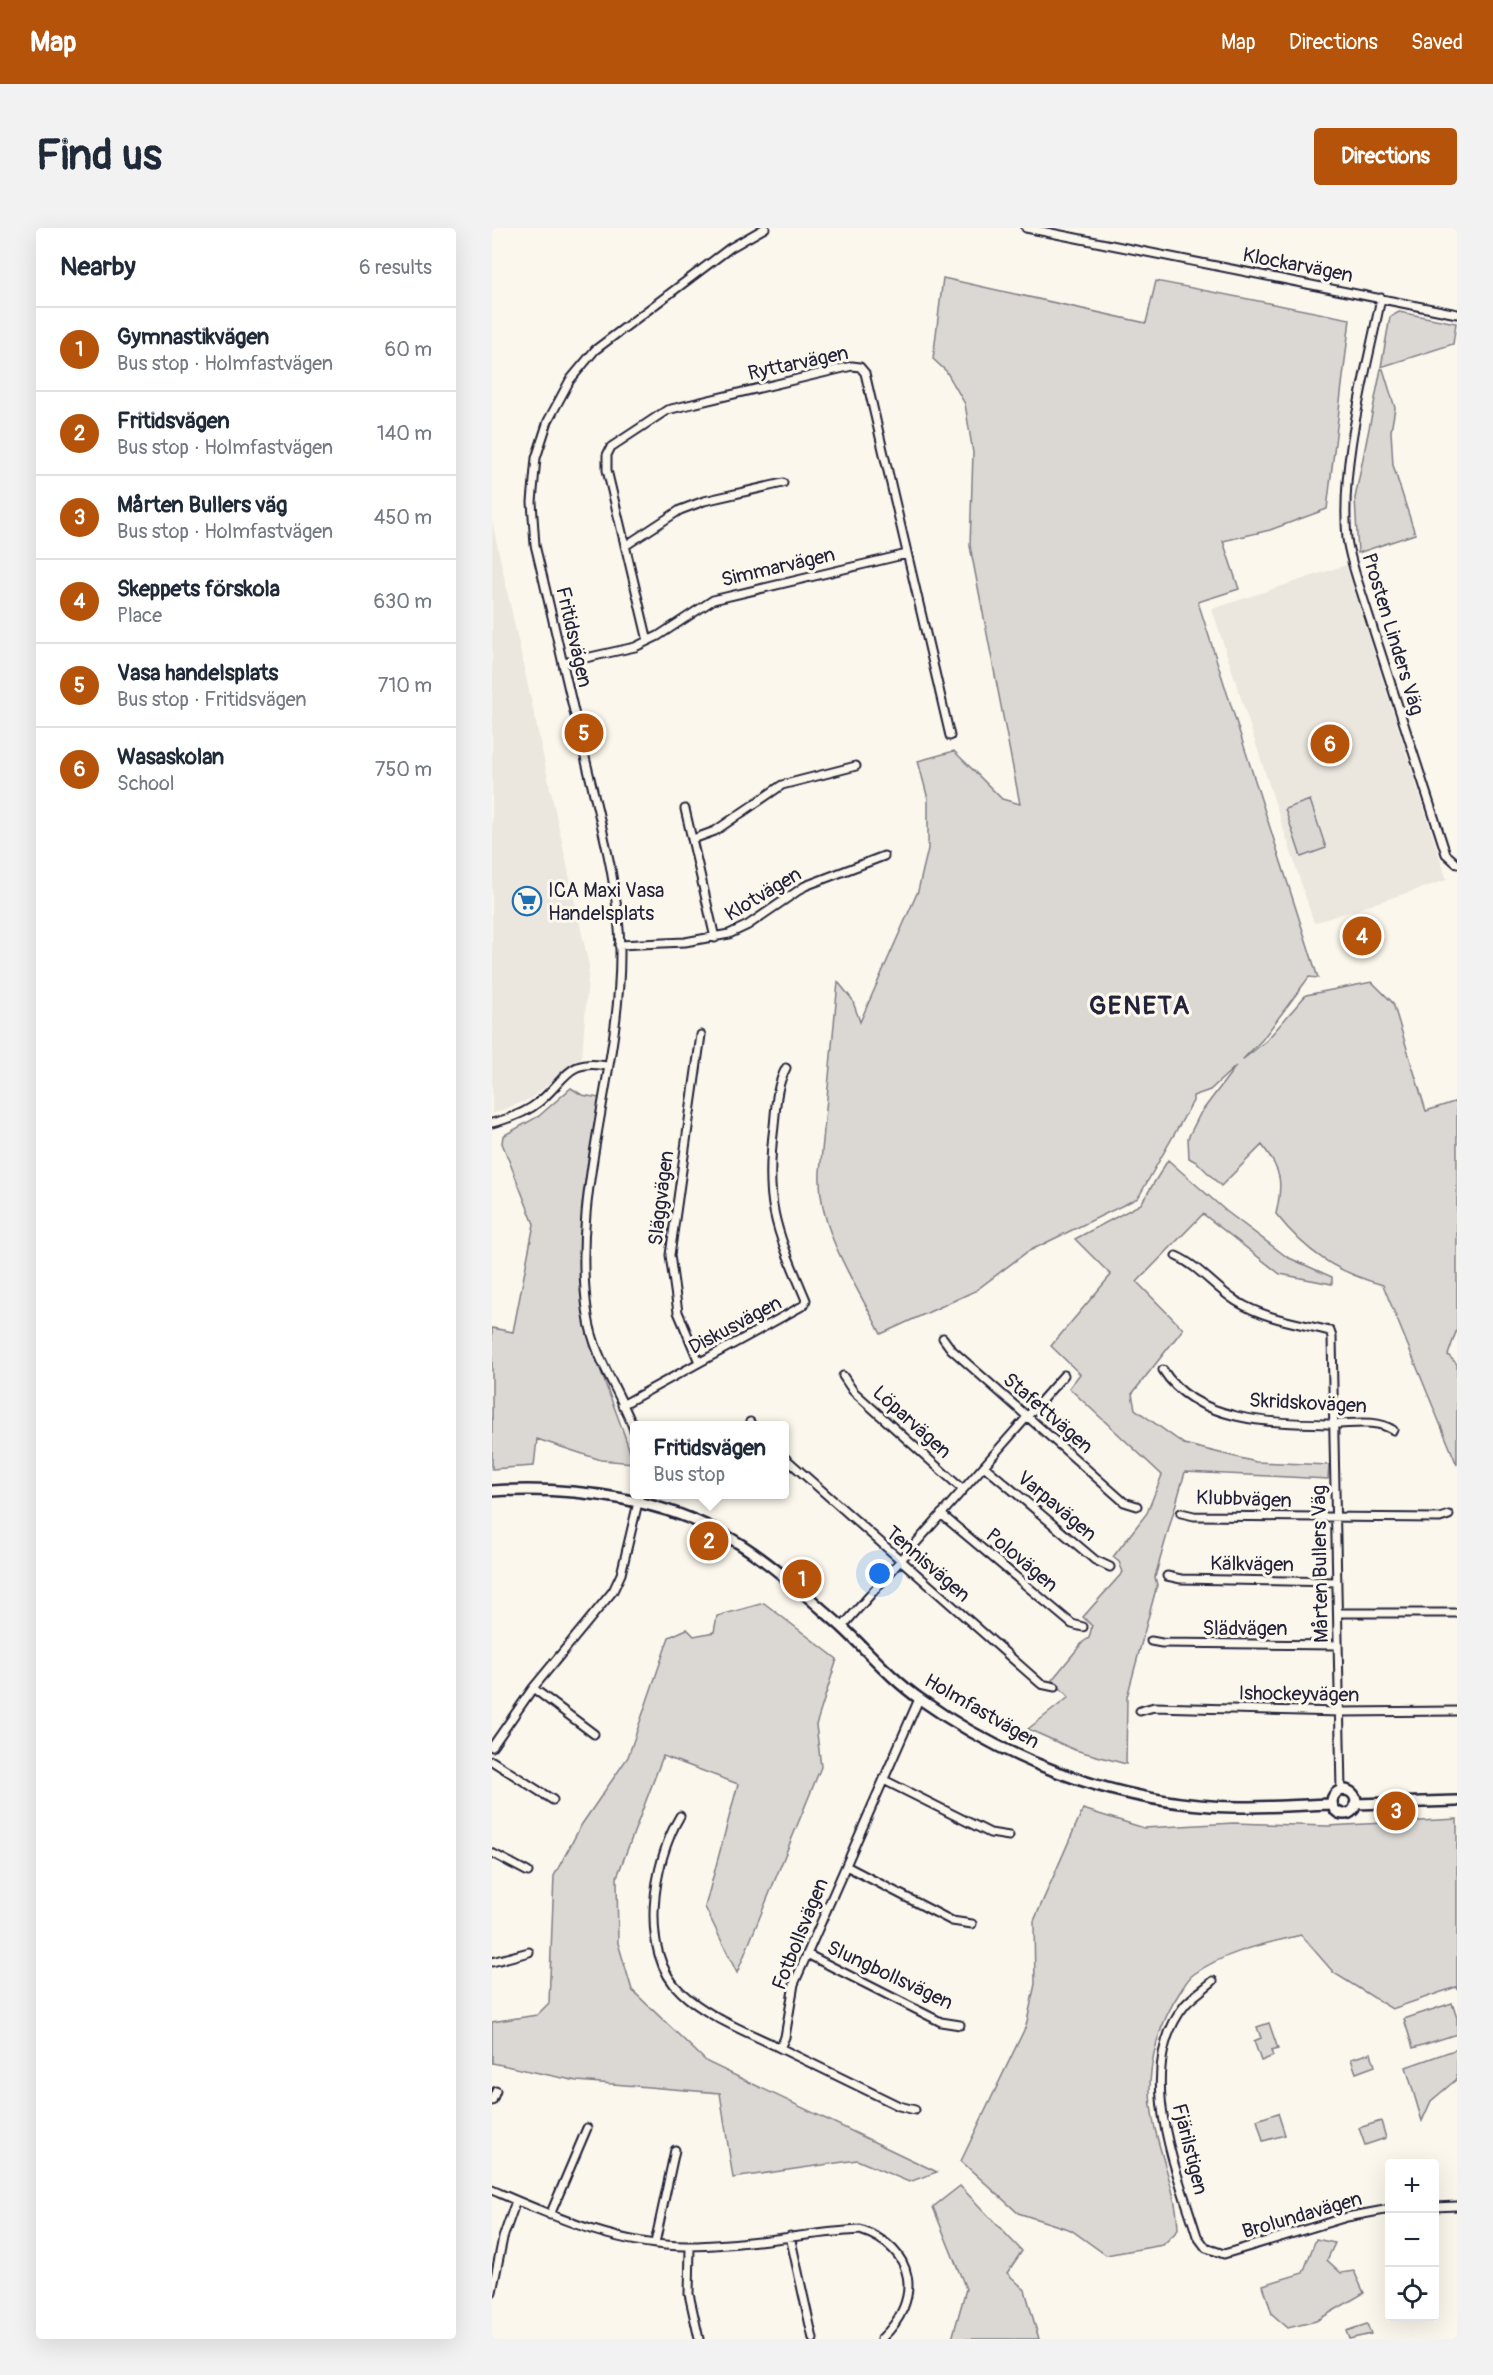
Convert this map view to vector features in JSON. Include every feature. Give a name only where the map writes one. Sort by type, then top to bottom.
[{"type":"street","name":"Fritidsvägen","points":[[630,1422],[598,1352],[588,1318],[583,1274],[590,1181],[616,999],[618,920],[598,813],[535,545],[532,502],[536,458],[548,421],[570,380],[595,350],[730,248],[765,228]]},
{"type":"street","name":"Klockarvägen","points":[[1026,228],[1457,314]]},
{"type":"street","name":"Prosten Linders Väg","points":[[1380,298],[1346,489],[1347,540],[1357,579],[1446,854],[1457,864]]},
{"type":"street","name":"Ryttarvägen","points":[[648,641],[607,470],[607,456],[611,447],[667,410],[860,366],[864,373],[950,736]]},
{"type":"street","points":[[625,546],[680,510],[704,501],[783,483]]},
{"type":"street","name":"Simmarvägen","points":[[563,663],[648,641],[713,600],[907,554]]},
{"type":"street","points":[[693,839],[715,831],[782,785],[856,766]]},
{"type":"street","points":[[685,809],[715,938]]},
{"type":"street","name":"Klotvägen","points":[[619,945],[715,938],[748,925],[805,886],[884,856]]},
{"type":"street","name":"Släggvägen","points":[[699,1362],[678,1312],[670,1256],[701,1035]]},
{"type":"street","points":[[492,1123],[506,1120],[537,1104],[574,1067],[589,1062],[607,1066]]},
{"type":"street","name":"Diskusvägen","points":[[622,1405],[804,1305],[806,1300],[780,1240],[769,1195],[769,1165],[779,1082],[786,1068]]},
{"type":"street","name":"Mårten Bullers Väg","points":[[1176,1256],[1187,1261],[1238,1302],[1264,1315],[1330,1331],[1332,1337],[1341,1791]]},
{"type":"street","name":"Stafettvägen","points":[[943,1338],[951,1349],[1124,1502],[1137,1506]]},
{"type":"street","name":"Skridskovägen","points":[[1163,1370],[1171,1384],[1211,1408],[1246,1418],[1334,1424],[1383,1424],[1393,1430]]},
{"type":"street","points":[[842,1627],[1064,1375]]},
{"type":"street","name":"Löparvägen","points":[[843,1376],[853,1391],[962,1489]]},
{"type":"street","name":"Tennisvägen","points":[[789,1461],[1041,1684],[1055,1688]]},
{"type":"street","name":"Varpavägen","points":[[984,1466],[1095,1560],[1110,1567]]},
{"type":"street","name":"Holmfastvägen","points":[[492,1491],[568,1492],[630,1497]]},
{"type":"street","points":[[492,1747],[534,1688],[613,1591],[621,1574],[640,1499]]},
{"type":"street","name":"Holmfastvägen","points":[[642,1499],[698,1522],[739,1543],[782,1575],[919,1699],[985,1738],[1038,1764],[1079,1780],[1128,1793],[1213,1806],[1332,1804]]},
{"type":"street","name":"Klubbvägen","points":[[1181,1513],[1194,1516],[1336,1518],[1440,1518],[1449,1515]]},
{"type":"street","name":"Polovägen","points":[[941,1514],[1072,1624],[1083,1627]]},
{"type":"street","name":"Kälkvägen","points":[[1167,1576],[1181,1579],[1337,1582]]},
{"type":"street","points":[[1338,1613],[1457,1613]]},
{"type":"street","name":"Slädvägen","points":[[1151,1641],[1338,1645]]},
{"type":"street","points":[[534,1688],[594,1734]]},
{"type":"street","name":"Fotbollsvägen","points":[[780,2048],[785,2037],[794,1984],[919,1699]]},
{"type":"street","name":"Ishockeyvägen","points":[[1140,1711],[1154,1707],[1340,1712],[1457,1711]]},
{"type":"street","points":[[492,1761],[553,1800]]},
{"type":"street","points":[[884,1780],[990,1833],[1009,1836]]},
{"type":"street","points":[[1341,1791],[1352,1794],[1355,1804],[1352,1811],[1344,1814],[1336,1811],[1332,1804],[1334,1797],[1341,1791]]},
{"type":"street","points":[[1355,1804],[1457,1801]]},
{"type":"street","points":[[680,1816],[672,1829],[657,1883],[653,1923],[660,1956],[670,1978],[689,2000],[780,2048],[899,2106],[915,2110]]},
{"type":"street","points":[[492,1853],[528,1872]]},
{"type":"street","points":[[846,1866],[952,1921],[972,1924]]},
{"type":"street","points":[[492,1962],[529,1952]]},
{"type":"street","name":"Slungbollsvägen","points":[[807,1954],[941,2022],[960,2025]]},
{"type":"street","name":"Fjärilstigen","points":[[1213,1981],[1185,2006],[1167,2039],[1160,2079],[1161,2107],[1168,2140],[1197,2236],[1206,2248],[1224,2254]]},
{"type":"street","points":[[492,2101],[496,2091]]},
{"type":"street","points":[[550,2215],[588,2128]]},
{"type":"street","points":[[655,2243],[675,2150]]},
{"type":"street","points":[[492,2190],[550,2215],[630,2240],[655,2243],[690,2247],[860,2230],[880,2236],[895,2249],[907,2274],[907,2294],[901,2314],[881,2339]]},
{"type":"street","points":[[492,2292],[503,2238],[516,2201]]},
{"type":"street","points":[[1439,2207],[1457,2206]]},
{"type":"street","name":"Brolundavägen","points":[[1224,2254],[1347,2217],[1385,2211]]},
{"type":"street","points":[[790,2236],[813,2339]]},
{"type":"street","points":[[690,2247],[689,2294],[699,2339]]},
{"type":"shaded area","points":[[943,278],[1146,323],[1156,281],[1350,319],[1327,509],[1270,530],[1223,541],[1239,589],[1198,602],[1318,978],[1309,977],[1262,1040],[1242,1060],[1266,1041],[1306,995],[1372,982],[1393,1003],[1426,1111],[1457,1101],[1457,1329],[1448,1355],[1457,1364],[1457,1465],[1383,1285],[1336,1267],[1311,1250],[1287,1227],[1276,1214],[1280,1194],[1277,1170],[1262,1145],[1221,1186],[1198,1163],[1189,1158],[1188,1138],[1200,1114],[1236,1066],[1210,1090],[1193,1096],[1193,1101],[1138,1198],[1027,1252],[975,1291],[881,1334],[831,1236],[821,1194],[820,1172],[838,982],[852,999],[860,1022],[918,891],[928,849],[928,799],[918,761],[954,751],[1002,799],[1020,804],[970,546],[973,453],[965,404],[946,371],[933,359]]},
{"type":"shaded area","points":[[1399,312],[1456,323],[1453,344],[1381,367],[1390,317]]},
{"type":"shaded area","points":[[1381,369],[1383,369],[1395,408],[1391,431],[1393,465],[1415,534],[1358,553],[1355,498]]},
{"type":"shaded area","points":[[492,521],[589,966],[582,1057],[530,1099],[492,1114]]},
{"type":"shaded area","points":[[1346,565],[1447,880],[1314,923],[1212,609]]},
{"type":"shaded area","points":[[1310,800],[1326,848],[1301,857],[1285,809]]},
{"type":"shaded area","points":[[571,1088],[582,1095],[600,1098],[586,1188],[582,1277],[585,1307],[595,1354],[623,1431],[630,1453],[630,1463],[601,1460],[537,1439],[534,1466],[492,1469],[492,1328],[513,1332],[534,1224],[502,1143],[503,1136],[539,1116]]},
{"type":"shaded area","points":[[1168,1160],[1226,1211],[1287,1257],[1332,1277],[1332,1284],[1280,1274],[1203,1214],[1137,1282],[1183,1329],[1132,1394],[1135,1409],[1184,1444],[1256,1462],[1329,1465],[1328,1479],[1185,1472],[1155,1577],[1157,1585],[1127,1697],[1126,1764],[1075,1750],[1028,1729],[1069,1697],[1052,1680],[1083,1642],[1089,1638],[1092,1626],[1083,1617],[1123,1572],[1119,1562],[1113,1557],[1147,1513],[1162,1475],[1069,1388],[1080,1374],[1051,1346],[1111,1275],[1075,1239],[1141,1204]]},
{"type":"shaded area","points":[[764,1603],[837,1659],[816,1725],[821,1767],[737,1973],[705,1907],[738,1784],[663,1756],[617,1877],[618,1943],[632,1990],[707,2062],[937,2172],[909,2182],[857,2160],[733,2178],[720,2093],[577,2081],[492,2063],[492,2022],[537,2015],[549,2003],[554,1876],[582,1824],[628,1757],[669,1637],[687,1629],[694,1636],[714,1632],[717,1616]]},
{"type":"shaded area","points":[[1083,1809],[1144,1828],[1234,1823],[1328,1826],[1457,1819],[1457,1990],[1456,1987],[1392,2009],[1334,1973],[1301,1935],[1232,1954],[1206,1966],[1188,1980],[1164,2021],[1154,2053],[1150,2086],[1153,2119],[1175,2202],[1178,2230],[1163,2245],[1106,2255],[1071,2230],[1018,2213],[961,2161],[1026,2026],[1035,1984],[1034,1921]]},
{"type":"shaded area","points":[[1452,2003],[1457,2018],[1457,2034],[1413,2048],[1404,2019]]},
{"type":"shaded area","points":[[1269,2023],[1278,2049],[1271,2051],[1273,2056],[1261,2061],[1254,2041],[1261,2038],[1257,2027]]},
{"type":"shaded area","points":[[1457,2049],[1457,2079],[1431,2101],[1422,2121],[1406,2067]]},
{"type":"shaded area","points":[[1371,2053],[1375,2066],[1356,2073],[1351,2059]]},
{"type":"shaded area","points":[[1278,2113],[1285,2135],[1263,2141],[1257,2120]]},
{"type":"shaded area","points":[[1381,2121],[1386,2138],[1365,2145],[1359,2128]]},
{"type":"shaded area","points":[[960,2186],[1022,2251],[1007,2273],[1025,2290],[1039,2339],[952,2339],[966,2289],[933,2207]]},
{"type":"shaded area","points":[[1316,2239],[1335,2243],[1327,2260],[1341,2273],[1354,2271],[1364,2293],[1316,2321],[1288,2328],[1272,2314],[1263,2285],[1303,2273]]},
{"type":"shaded area","points":[[1367,2324],[1371,2334],[1349,2339],[1346,2331]]},
{"type":"place","name":"Vasa handelsplats","points":[[584,733]]},
{"type":"place","name":"Wasaskolan","points":[[1330,744]]},
{"type":"place","name":"ICA Maxi Vasa Handelsplats","points":[[527,901]]},
{"type":"place","name":"Skeppets förskola","points":[[1362,936]]},
{"type":"place","name":"Fritidsvägen","points":[[709,1541]]},
{"type":"place","name":"Gymnastikvägen","points":[[802,1579]]},
{"type":"place","name":"Mårten Bullers väg","points":[[1396,1811]]},
{"type":"district","name":"GENETA","points":[[1140,1006]]}]
